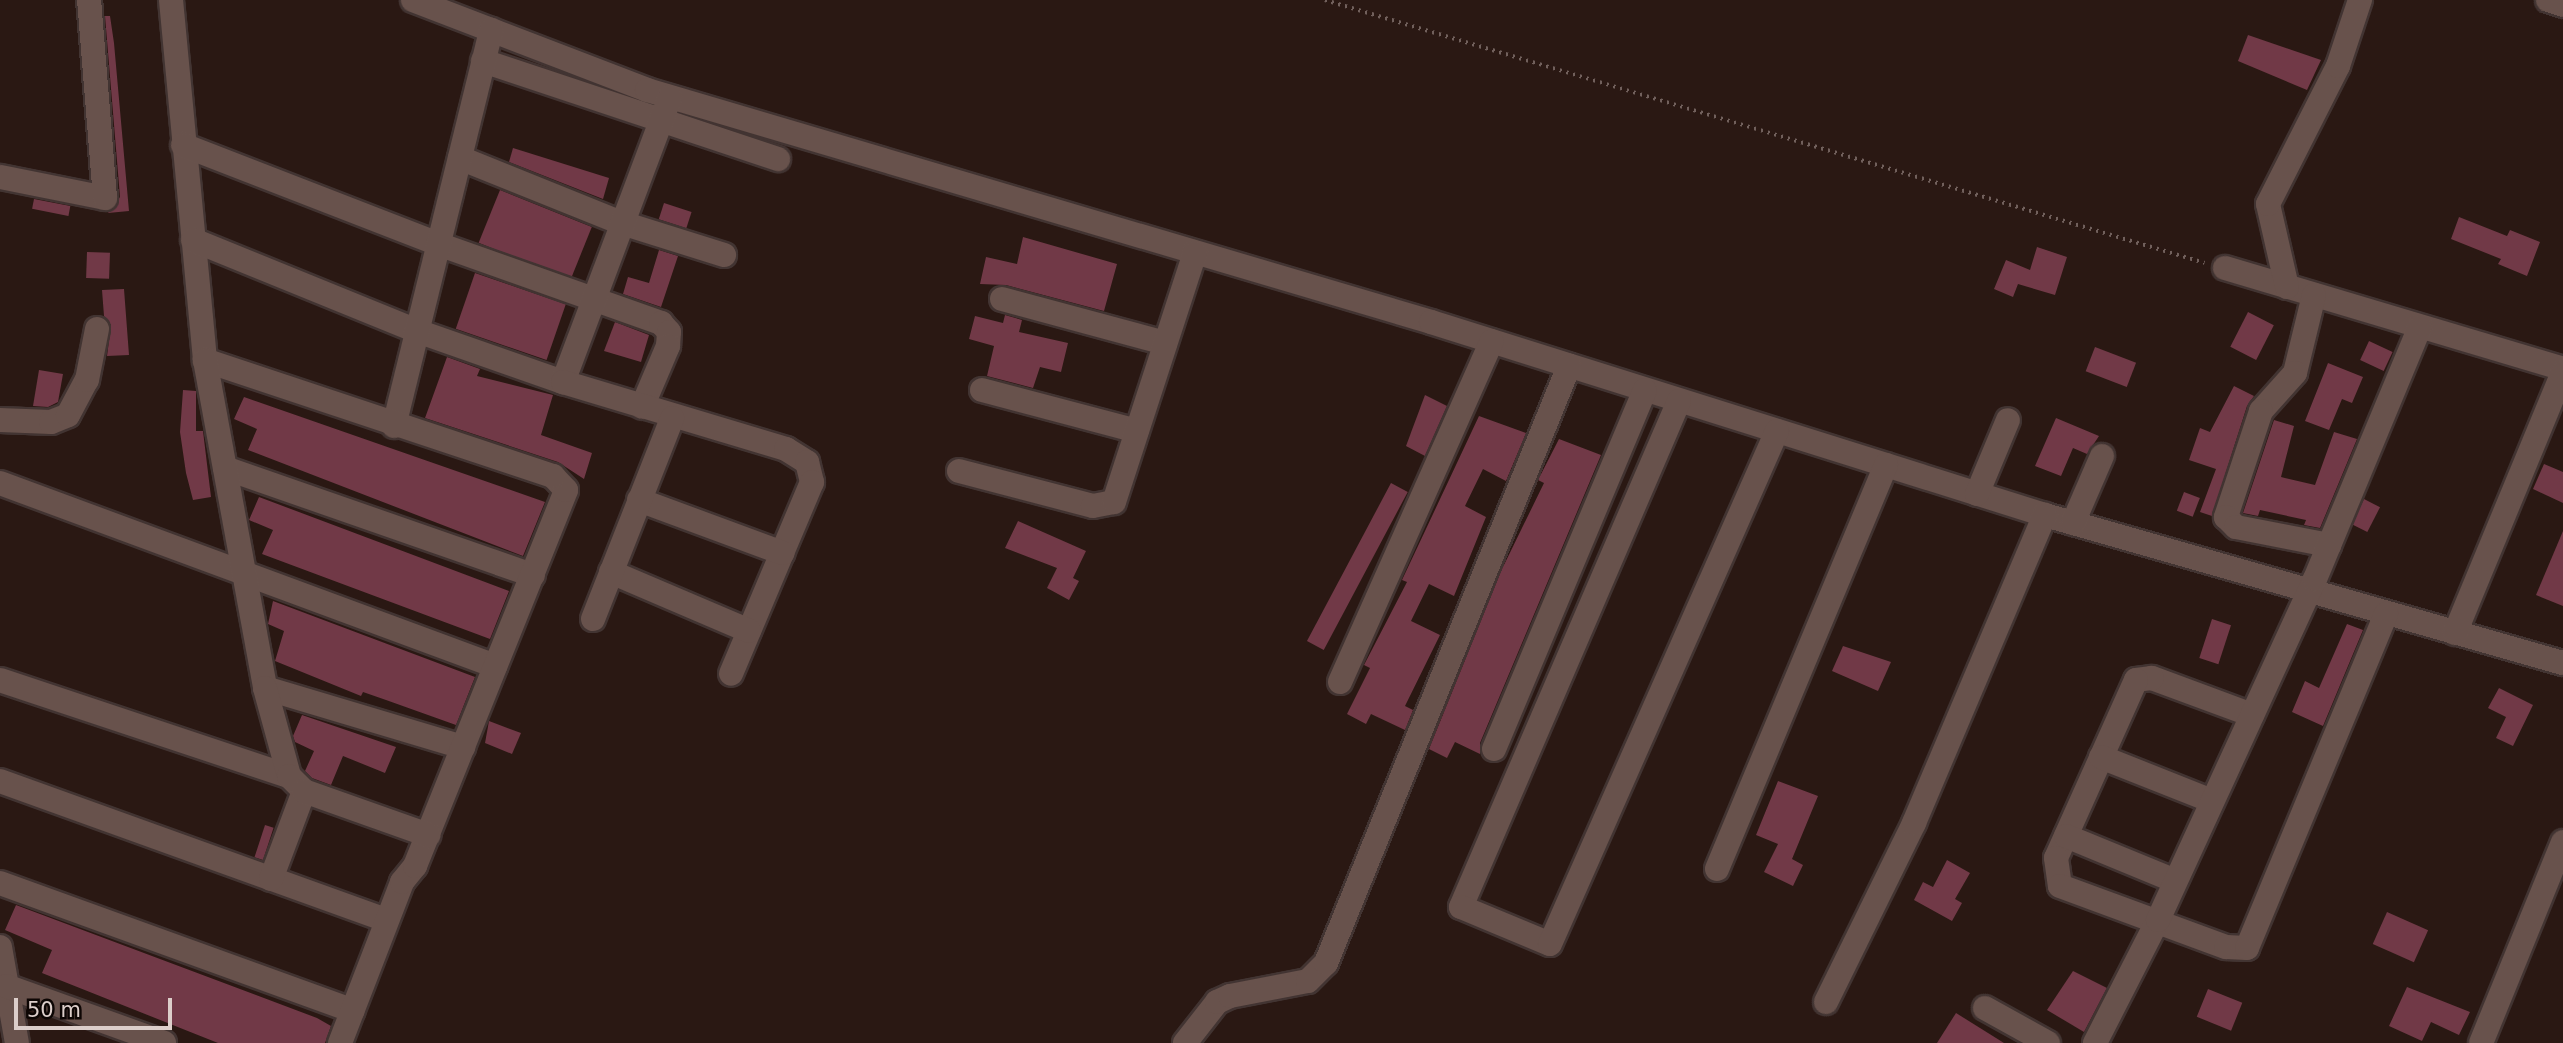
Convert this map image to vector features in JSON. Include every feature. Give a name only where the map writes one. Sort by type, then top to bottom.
[{"type":"street","points":[[0,177],[105,198],[89,0]]},
{"type":"street","points":[[171,0],[205,360],[265,688],[297,783],[271,879]]},
{"type":"street","points":[[413,0],[670,97],[1492,341],[1886,465],[1979,488],[2045,515],[2076,516],[2319,568]]},
{"type":"street","points":[[2287,287],[2268,204],[2338,66],[2360,0]]},
{"type":"street","points":[[2548,0],[2563,5]]},
{"type":"street","points":[[394,426],[491,30]]},
{"type":"street","points":[[483,61],[778,159]]},
{"type":"street","points":[[563,382],[670,97]]},
{"type":"street","points":[[183,145],[439,244],[661,323],[668,332],[668,346],[642,407]]},
{"type":"street","points":[[460,158],[622,223],[724,255]]},
{"type":"street","points":[[193,240],[417,331],[672,418],[786,449],[807,462],[812,482],[731,674]]},
{"type":"street","points":[[960,471],[1093,506],[1109,505],[1118,493],[1195,253]]},
{"type":"street","points":[[2225,268],[2563,371],[2467,597],[2457,628]]},
{"type":"street","points":[[2314,295],[2295,373],[2260,411],[2226,517],[2236,527],[2319,568],[2386,614],[2457,628],[2563,663]]},
{"type":"street","points":[[1002,299],[1165,343]]},
{"type":"street","points":[[2095,1043],[2158,920],[2319,568],[2420,327]]},
{"type":"street","points":[[0,420],[51,422],[68,415],[87,380],[97,329]]},
{"type":"street","points":[[1340,682],[1492,341]]},
{"type":"street","points":[[205,360],[394,426],[553,476],[564,484],[563,506],[415,866],[402,882],[340,1043]]},
{"type":"street","points":[[1185,1043],[1217,1002],[1230,996],[1308,981],[1326,963],[1569,366]]},
{"type":"street","points":[[982,390],[1137,431]]},
{"type":"street","points":[[1494,749],[1645,390]]},
{"type":"street","points":[[1679,401],[1461,907],[1550,944],[1777,431]]},
{"type":"street","points":[[593,619],[672,418]]},
{"type":"street","points":[[1979,488],[2003,431]]},
{"type":"street","points":[[2076,516],[2099,463]]},
{"type":"street","points":[[1717,869],[1886,465]]},
{"type":"street","points":[[225,468],[533,575]]},
{"type":"street","points":[[0,483],[495,666]]},
{"type":"street","points":[[639,500],[782,553]]},
{"type":"street","points":[[1826,1002],[1914,823],[2045,515]]},
{"type":"street","points":[[611,572],[749,631]]},
{"type":"street","points":[[2252,715],[2152,678],[2136,680],[2056,858],[2060,886],[2236,949],[2251,944],[2386,614]]},
{"type":"street","points":[[0,680],[297,783],[428,835]]},
{"type":"street","points":[[265,688],[463,747]]},
{"type":"street","points":[[2101,757],[2212,801]]},
{"type":"street","points":[[0,781],[387,920]]},
{"type":"street","points":[[2066,836],[2175,881]]},
{"type":"street","points":[[2481,1043],[2563,842]]},
{"type":"street","points":[[355,1043],[415,889],[415,866]]},
{"type":"street","points":[[0,883],[353,1011]]},
{"type":"street","points":[[0,947],[17,1043]]},
{"type":"street","points":[[6,986],[164,1043]]},
{"type":"street","points":[[1985,1008],[2048,1043]]},
{"type":"path","points":[[1325,0],[2225,268]]},
{"type":"building","points":[[105,16],[110,16],[114,43],[129,211],[108,213],[120,197]]},
{"type":"building","points":[[2248,35],[2321,60],[2307,90],[2238,61]]},
{"type":"building","points":[[513,148],[609,178],[603,199],[509,162]]},
{"type":"building","points":[[500,190],[592,227],[570,280],[479,243]]},
{"type":"building","points":[[34,199],[70,206],[68,216],[32,209]]},
{"type":"building","points":[[664,203],[692,212],[686,228],[659,219]]},
{"type":"building","points":[[2459,217],[2507,236],[2510,230],[2540,242],[2527,276],[2498,264],[2501,259],[2451,239]]},
{"type":"building","points":[[1023,237],[1117,264],[1104,311],[1006,285],[980,284],[986,257],[1017,264]]},
{"type":"building","points":[[2037,247],[2067,257],[2055,295],[2018,284],[2013,297],[1994,289],[2006,260],[2030,270]]},
{"type":"building","points":[[659,250],[678,256],[661,307],[623,294],[628,277],[649,283]]},
{"type":"building","points":[[87,252],[110,253],[109,279],[86,278]]},
{"type":"building","points":[[475,273],[566,304],[547,360],[456,329]]},
{"type":"building","points":[[124,289],[129,355],[107,356],[111,325],[104,316],[102,290]]},
{"type":"building","points":[[2248,312],[2274,325],[2256,360],[2230,347]]},
{"type":"building","points":[[1005,315],[1022,320],[1019,332],[1068,343],[1061,372],[1040,367],[1033,388],[987,376],[994,346],[969,339],[975,316],[1003,323]]},
{"type":"building","points":[[615,322],[649,335],[641,362],[604,351]]},
{"type":"building","points":[[2369,341],[2393,352],[2384,371],[2360,360]]},
{"type":"building","points":[[2095,347],[2136,363],[2127,387],[2086,371]]},
{"type":"building","points":[[447,357],[480,369],[477,376],[553,395],[541,435],[592,453],[584,479],[558,462],[425,418]]},
{"type":"building","points":[[2328,363],[2363,377],[2352,403],[2342,399],[2329,430],[2305,421]]},
{"type":"building","points":[[39,370],[63,374],[58,402],[48,407],[33,406]]},
{"type":"building","points":[[2234,386],[2254,396],[2247,406],[2212,516],[2200,512],[2216,469],[2189,460],[2200,428],[2210,432]]},
{"type":"building","points":[[183,390],[196,391],[196,431],[203,431],[211,497],[193,500],[180,432]]},
{"type":"building","points":[[1425,395],[1447,406],[1425,456],[1406,446]]},
{"type":"building","points":[[244,397],[545,502],[523,556],[248,450],[257,429],[234,419]]},
{"type":"building","points":[[1479,416],[1526,433],[1506,481],[1483,469],[1465,506],[1486,517],[1454,596],[1429,584],[1411,621],[1440,635],[1405,706],[1413,710],[1405,730],[1371,714],[1366,724],[1347,714],[1370,668],[1364,665],[1407,582],[1402,580]]},
{"type":"building","points":[[2056,418],[2099,436],[2087,454],[2073,448],[2061,476],[2035,466]]},
{"type":"building","points":[[2274,420],[2294,426],[2281,477],[2315,485],[2334,432],[2357,439],[2320,528],[2304,525],[2306,520],[2260,510],[2258,516],[2243,513]]},
{"type":"building","points":[[1559,439],[1601,455],[1480,743],[1480,754],[1455,742],[1447,758],[1429,749],[1502,569],[1544,483],[1538,480]]},
{"type":"building","points":[[2544,464],[2563,472],[2563,503],[2533,489]]},
{"type":"building","points":[[1391,483],[1408,492],[1324,650],[1307,641]]},
{"type":"building","points":[[2184,492],[2200,498],[2193,517],[2177,511]]},
{"type":"building","points":[[259,497],[509,591],[490,639],[262,554],[273,530],[249,520]]},
{"type":"building","points":[[2364,499],[2380,507],[2367,532],[2351,524]]},
{"type":"building","points":[[1018,521],[1086,551],[1073,578],[1079,581],[1069,600],[1047,588],[1057,568],[1005,548]]},
{"type":"building","points":[[2563,531],[2563,606],[2536,595]]},
{"type":"building","points":[[273,601],[475,677],[456,725],[363,692],[361,696],[275,661],[284,631],[268,624]]},
{"type":"building","points":[[2212,619],[2231,625],[2218,664],[2199,658]]},
{"type":"building","points":[[2347,624],[2363,630],[2323,726],[2292,712],[2305,681],[2319,688]]},
{"type":"building","points":[[1843,646],[1891,662],[1878,691],[1832,671]]},
{"type":"building","points":[[2499,688],[2533,705],[2513,746],[2496,738],[2506,717],[2488,708]]},
{"type":"building","points":[[302,715],[396,747],[385,773],[343,756],[331,785],[312,778],[305,771],[314,751],[295,742],[293,736]]},
{"type":"building","points":[[489,721],[521,733],[512,754],[485,743]]},
{"type":"building","points":[[1778,781],[1818,796],[1792,859],[1803,865],[1793,886],[1764,872],[1778,844],[1756,835]]},
{"type":"building","points":[[265,825],[274,828],[263,860],[254,857]]},
{"type":"building","points":[[1947,860],[1970,873],[1955,899],[1962,903],[1952,921],[1914,900],[1923,882],[1933,887]]},
{"type":"building","points":[[16,905],[317,1018],[331,1026],[325,1043],[218,1043],[42,973],[52,950],[5,930]]},
{"type":"building","points":[[2387,912],[2428,930],[2414,962],[2373,944]]},
{"type":"building","points":[[2073,971],[2107,988],[2084,1032],[2047,1010]]},
{"type":"building","points":[[2407,987],[2470,1012],[2459,1035],[2431,1022],[2422,1041],[2389,1026]]},
{"type":"building","points":[[2208,989],[2242,1003],[2231,1031],[2197,1017]]},
{"type":"building","points":[[1956,1013],[2004,1043],[1937,1043]]}]
